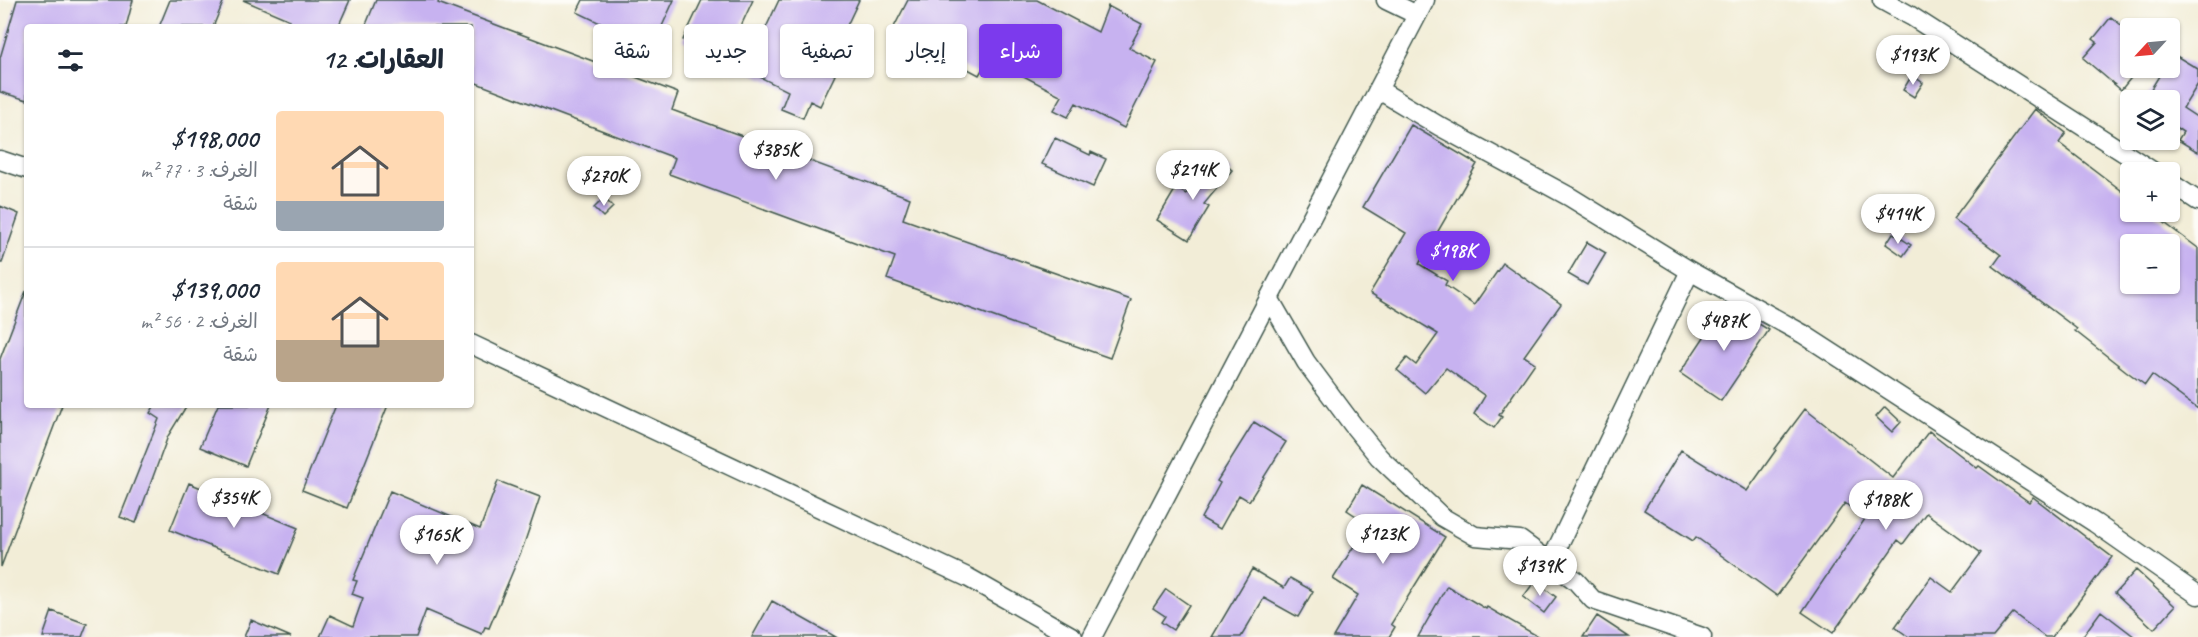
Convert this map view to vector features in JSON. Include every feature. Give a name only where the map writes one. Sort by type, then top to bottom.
[{"type":"street","points":[[1092,637],[1421,7],[1386,0]]},
{"type":"street","points":[[1882,0],[1921,22],[2138,162]]},
{"type":"street","points":[[1379,90],[1439,126],[1570,197],[1690,271],[1803,334],[2095,523],[2198,595]]},
{"type":"street","points":[[0,160],[24,168]]},
{"type":"street","points":[[2180,189],[2198,201]]},
{"type":"street","points":[[1550,563],[1690,271]]},
{"type":"street","points":[[1269,298],[1305,362],[1353,425],[1379,457],[1442,517],[1474,536],[1520,540],[1576,581],[1593,600],[1702,637]]},
{"type":"street","points":[[474,345],[969,578],[1073,637]]},
{"type":"building","points":[[17,0],[133,0],[127,24],[24,24],[24,99],[0,92],[0,58]]},
{"type":"building","points":[[170,0],[224,0],[214,24],[160,24]]},
{"type":"building","points":[[243,0],[350,0],[339,24],[289,24],[290,20]]},
{"type":"building","points":[[376,0],[439,0],[438,3],[593,61],[593,78],[638,78],[678,93],[672,110],[910,198],[903,219],[1131,300],[1110,358],[887,279],[895,257],[669,174],[675,158],[474,82],[474,24],[366,24]]},
{"type":"building","points":[[583,0],[674,0],[663,24],[602,24],[577,12]]},
{"type":"building","points":[[702,0],[753,0],[742,24],[691,24]]},
{"type":"building","points":[[779,0],[859,0],[848,24],[780,24],[780,78],[834,78],[820,106],[810,101],[803,118],[781,109],[788,91],[762,78],[768,78],[768,24]]},
{"type":"building","points":[[908,0],[1037,0],[1098,32],[1108,6],[1142,24],[1129,48],[1157,62],[1124,128],[1076,103],[1068,117],[1054,110],[1062,96],[1027,78],[1062,78],[1062,24],[979,24],[979,75],[967,69],[967,24],[896,24]]},
{"type":"building","points":[[2111,17],[2120,24],[2120,78],[2131,78],[2121,90],[2083,58],[2097,42],[2093,39]]},
{"type":"building","points":[[2180,58],[2198,69],[2198,84],[2183,108],[2198,118],[2198,152],[2180,141],[2183,132],[2180,130],[2180,90],[2150,90],[2158,78],[2180,78]]},
{"type":"building","points":[[1912,75],[1923,83],[1914,97],[1903,90]]},
{"type":"building","points":[[2035,109],[2066,133],[2059,143],[2120,189],[2120,222],[2163,222],[2179,234],[2120,234],[2120,294],[2180,294],[2180,234],[2198,248],[2198,409],[2152,375],[2145,385],[2126,371],[2075,331],[2077,329],[1993,266],[2001,255],[1953,219]]},
{"type":"building","points":[[1411,125],[1477,164],[1419,264],[1447,281],[1445,285],[1474,305],[1503,263],[1561,304],[1524,356],[1535,363],[1499,415],[1502,417],[1494,428],[1474,414],[1485,396],[1446,368],[1425,393],[1397,370],[1407,358],[1416,365],[1438,334],[1370,293],[1406,233],[1363,207]]},
{"type":"building","points":[[1055,138],[1090,155],[1091,152],[1106,159],[1093,187],[1042,164]]},
{"type":"building","points":[[1216,157],[1232,170],[1204,204],[1209,207],[1189,240],[1157,220],[1176,188],[1186,194]]},
{"type":"building","points":[[604,198],[613,207],[603,217],[594,208]]},
{"type":"building","points":[[0,206],[19,214],[2,263],[0,263]]},
{"type":"building","points":[[1893,233],[1911,245],[1903,256],[1886,244]]},
{"type":"building","points":[[1587,242],[1606,253],[1587,285],[1568,274]]},
{"type":"building","points":[[24,296],[24,408],[61,408],[1,567],[0,359]]},
{"type":"building","points":[[1726,304],[1769,330],[1721,401],[1680,373]]},
{"type":"building","points":[[1885,407],[1901,422],[1892,432],[1876,417]]},
{"type":"building","points":[[153,408],[185,408],[168,436],[136,523],[120,517],[159,419],[150,413]]},
{"type":"building","points":[[217,408],[270,408],[246,466],[200,447]]},
{"type":"building","points":[[335,408],[387,408],[347,508],[302,490]]},
{"type":"building","points":[[1805,409],[1893,478],[1929,431],[1977,468],[1979,466],[2029,502],[2033,497],[2112,557],[2052,637],[2045,637],[2013,613],[1993,637],[1909,637],[1895,627],[1931,577],[1952,592],[1981,553],[1926,513],[1903,544],[1898,540],[1833,633],[1802,612],[1865,519],[1845,503],[1777,596],[1696,537],[1693,541],[1644,510],[1681,450],[1747,491]]},
{"type":"building","points":[[1254,422],[1286,442],[1249,501],[1239,495],[1220,529],[1201,518],[1220,483],[1217,481]]},
{"type":"building","points":[[498,481],[540,497],[523,547],[489,628],[485,627],[482,634],[426,610],[416,637],[320,637],[330,615],[353,626],[363,598],[352,594],[357,581],[353,580],[390,491],[480,529]]},
{"type":"building","points":[[189,483],[298,528],[279,574],[170,530]]},
{"type":"building","points":[[1362,485],[1445,537],[1391,624],[1395,627],[1389,637],[1333,637],[1358,595],[1333,579],[1368,524],[1347,510]]},
{"type":"building","points":[[1252,569],[1284,588],[1290,578],[1313,591],[1298,617],[1264,598],[1241,637],[1212,637]]},
{"type":"building","points":[[2136,570],[2175,606],[2154,629],[2115,593]]},
{"type":"building","points":[[1535,581],[1556,597],[1544,613],[1523,597]]},
{"type":"building","points":[[1447,586],[1486,609],[1487,607],[1539,637],[1418,637]]},
{"type":"building","points":[[1166,589],[1189,605],[1173,630],[1161,622],[1165,616],[1153,608]]},
{"type":"building","points":[[772,601],[836,637],[752,637]]},
{"type":"building","points":[[52,611],[87,624],[82,637],[43,637]]},
{"type":"building","points":[[2101,611],[2135,637],[2082,637]]},
{"type":"building","points":[[1597,616],[1629,637],[1583,637]]},
{"type":"building","points":[[251,620],[291,637],[244,637]]}]
